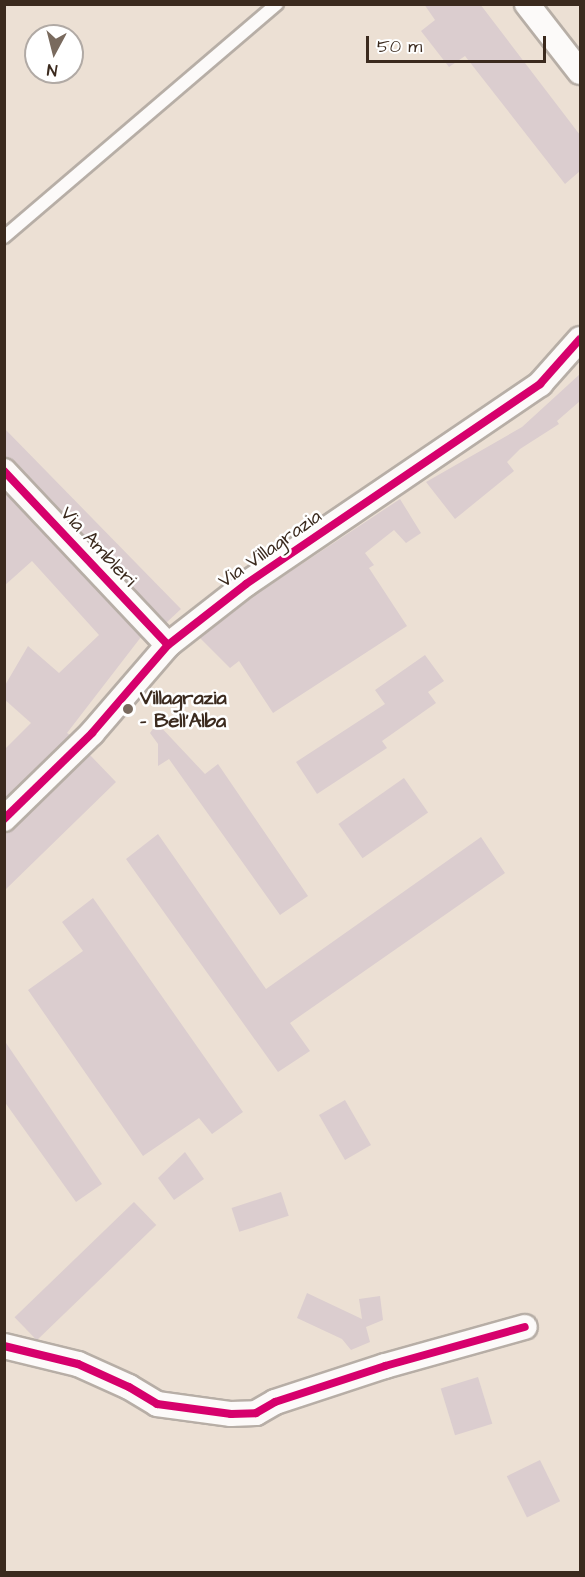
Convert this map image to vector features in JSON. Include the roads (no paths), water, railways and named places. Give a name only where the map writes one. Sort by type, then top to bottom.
[{"type":"street","points":[[527,4],[580,72]]},
{"type":"street","name":"Via Villagrazia","points":[[4,819],[92,733],[168,645],[246,584],[540,384],[580,339]]},
{"type":"street","name":"Via Ambleri","points":[[4,471],[168,645]]},
{"type":"street","points":[[4,1346],[78,1364],[129,1386],[157,1404],[231,1414],[256,1413],[275,1402],[385,1366],[525,1328]]},
{"type":"lane","points":[[4,237],[277,4]]},
{"type":"place","name":"Villagrazia - Bell'Alba","points":[[128,709]]}]
